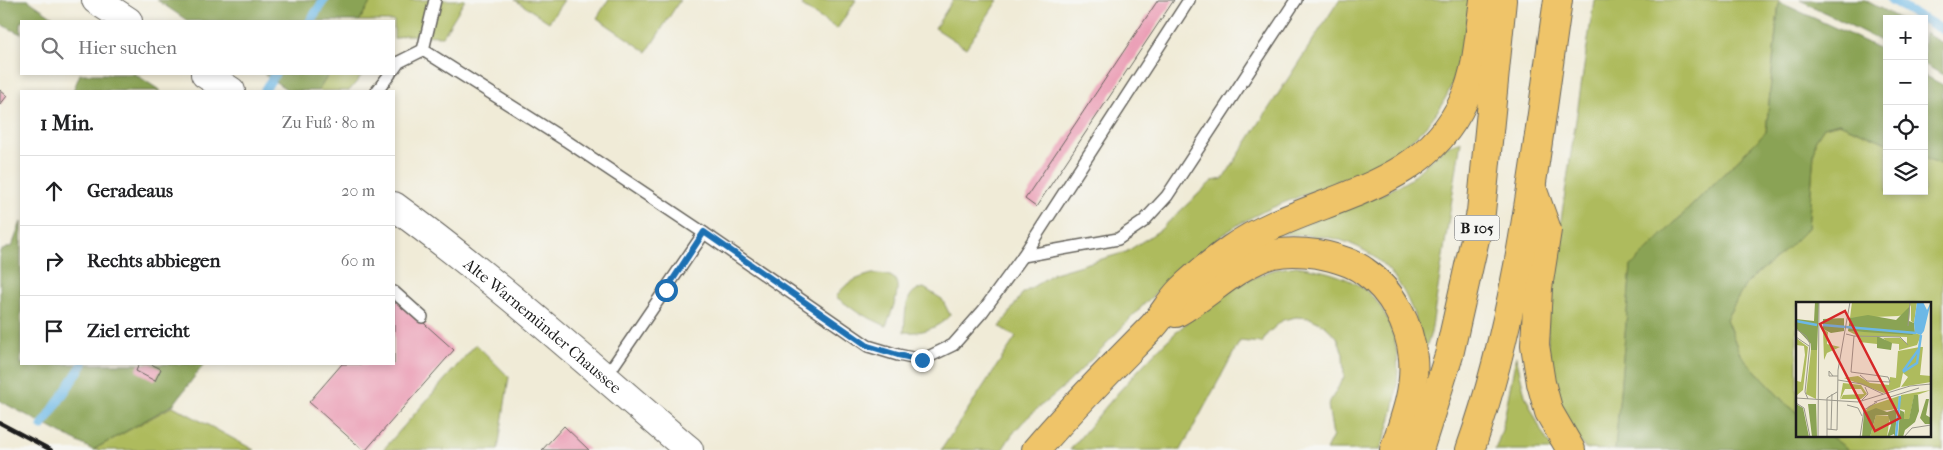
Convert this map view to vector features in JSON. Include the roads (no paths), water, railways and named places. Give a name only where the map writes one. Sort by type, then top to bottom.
[{"type":"highway","points":[[1036,450],[1087,392],[1155,324],[1180,291],[1204,269],[1233,248],[1281,222],[1387,180],[1418,159],[1437,142],[1452,123],[1465,99],[1473,73],[1484,0]]},
{"type":"highway","name":"B 105","points":[[1419,450],[1450,355],[1480,212],[1502,0]]},
{"type":"highway","name":"B 105","points":[[1470,450],[1492,376],[1508,310],[1532,186],[1558,0]]},
{"type":"highway","points":[[1532,186],[1547,230],[1538,288],[1535,345],[1541,383],[1549,412],[1572,450]]},
{"type":"highway","points":[[1155,324],[1189,306],[1241,268],[1273,254],[1301,252],[1333,257],[1364,270],[1384,290],[1407,326],[1413,358],[1411,394],[1394,450]]},
{"type":"street","points":[[96,0],[126,20]]},
{"type":"street","points":[[207,75],[229,90]]},
{"type":"street","name":"Alte Warnemünder Chaussee","points":[[399,213],[493,281],[689,450]]},
{"type":"lane","points":[[395,68],[399,62],[423,50],[435,0]]},
{"type":"lane","points":[[423,50],[566,140],[704,232],[868,346],[922,360],[954,345],[983,311],[1023,256],[1188,0]]},
{"type":"lane","points":[[1023,256],[1118,239],[1143,222],[1167,196],[1296,0]]},
{"type":"lane","points":[[378,90],[389,75]]},
{"type":"lane","points":[[605,378],[704,232]]},
{"type":"lane","points":[[395,293],[422,317]]},
{"type":"waterway","points":[[311,20],[324,0]]},
{"type":"waterway","points":[[1891,0],[1916,15]]},
{"type":"waterway","points":[[1928,21],[1943,30]]},
{"type":"waterway","points":[[265,90],[274,75]]},
{"type":"waterway","points":[[42,426],[82,365]]},
{"type":"railway","points":[[0,423],[51,450]]}]
